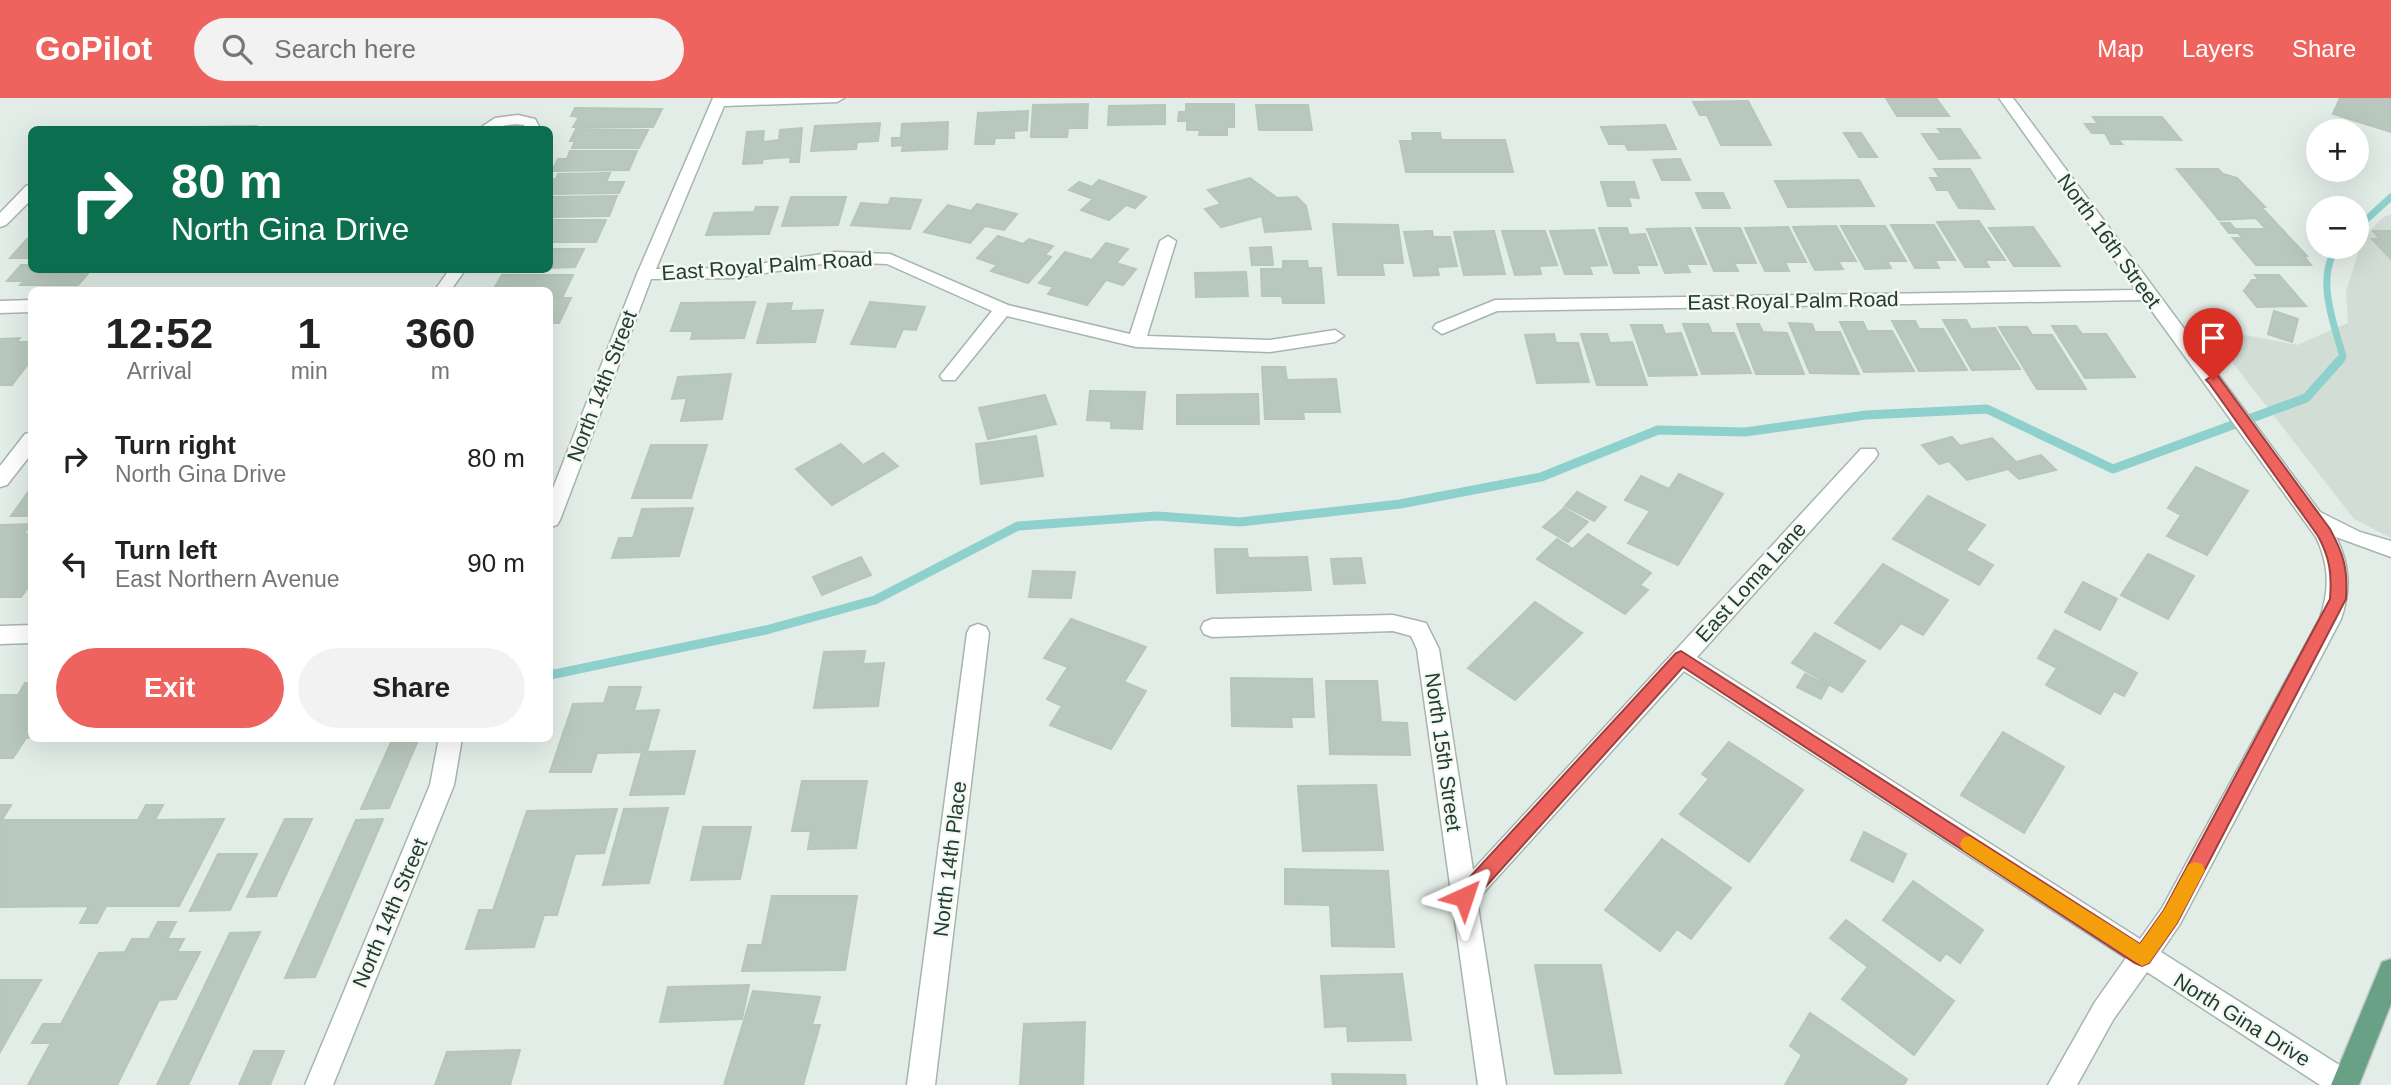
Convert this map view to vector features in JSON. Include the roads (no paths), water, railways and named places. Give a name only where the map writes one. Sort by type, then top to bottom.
[{"type":"main road","points":[[2345,1085],[2391,971]]},
{"type":"street","points":[[719,100],[837,98]]},
{"type":"street","name":"North 16th Street","points":[[2007,98],[2147,295],[2255,434],[2312,515],[2353,537],[2391,550]]},
{"type":"street","name":"North 14th Street","points":[[553,512],[645,274],[719,100]]},
{"type":"street","points":[[491,126],[500,121],[517,119],[530,122],[532,126]]},
{"type":"street","points":[[0,222],[28,193]]},
{"type":"street","points":[[1136,341],[1168,242]]},
{"type":"street","name":"East Royal Palm Road","points":[[645,274],[733,272],[835,257],[890,259],[1003,309],[1136,341],[1270,346],[1335,336]]},
{"type":"street","name":"East Royal Palm Road","points":[[1442,327],[1495,306],[2147,295]]},
{"type":"street","points":[[0,307],[28,306]]},
{"type":"street","points":[[949,376],[1003,309]]},
{"type":"street","points":[[0,480],[28,444]]},
{"type":"street","name":"East Loma Lane","points":[[1464,897],[1868,454]]},
{"type":"street","points":[[2062,1085],[2104,1011],[2171,916],[2338,599],[2336,555],[2312,515]]},
{"type":"street","name":"North 15th Street","points":[[1212,628],[1393,623],[1418,629],[1428,649],[1492,1085]]},
{"type":"street","name":"North 14th Place","points":[[921,1085],[978,633]]},
{"type":"street","points":[[0,635],[28,634]]},
{"type":"street","name":"North Gina Drive","points":[[1681,658],[2142,957],[2345,1085]]},
{"type":"street","name":"North 14th Street","points":[[319,1085],[442,785],[450,742]]},
{"type":"waterway","points":[[2369,217],[2391,197]]},
{"type":"waterway","points":[[2331,259],[2327,273],[2328,301],[2343,357],[2339,362]]},
{"type":"waterway","points":[[553,674],[766,630],[875,600],[1018,526],[1157,516],[1240,522],[1400,504],[1541,477],[1658,430],[1745,432],[1866,415],[1987,409],[2113,469],[2306,398],[2340,360]]}]
